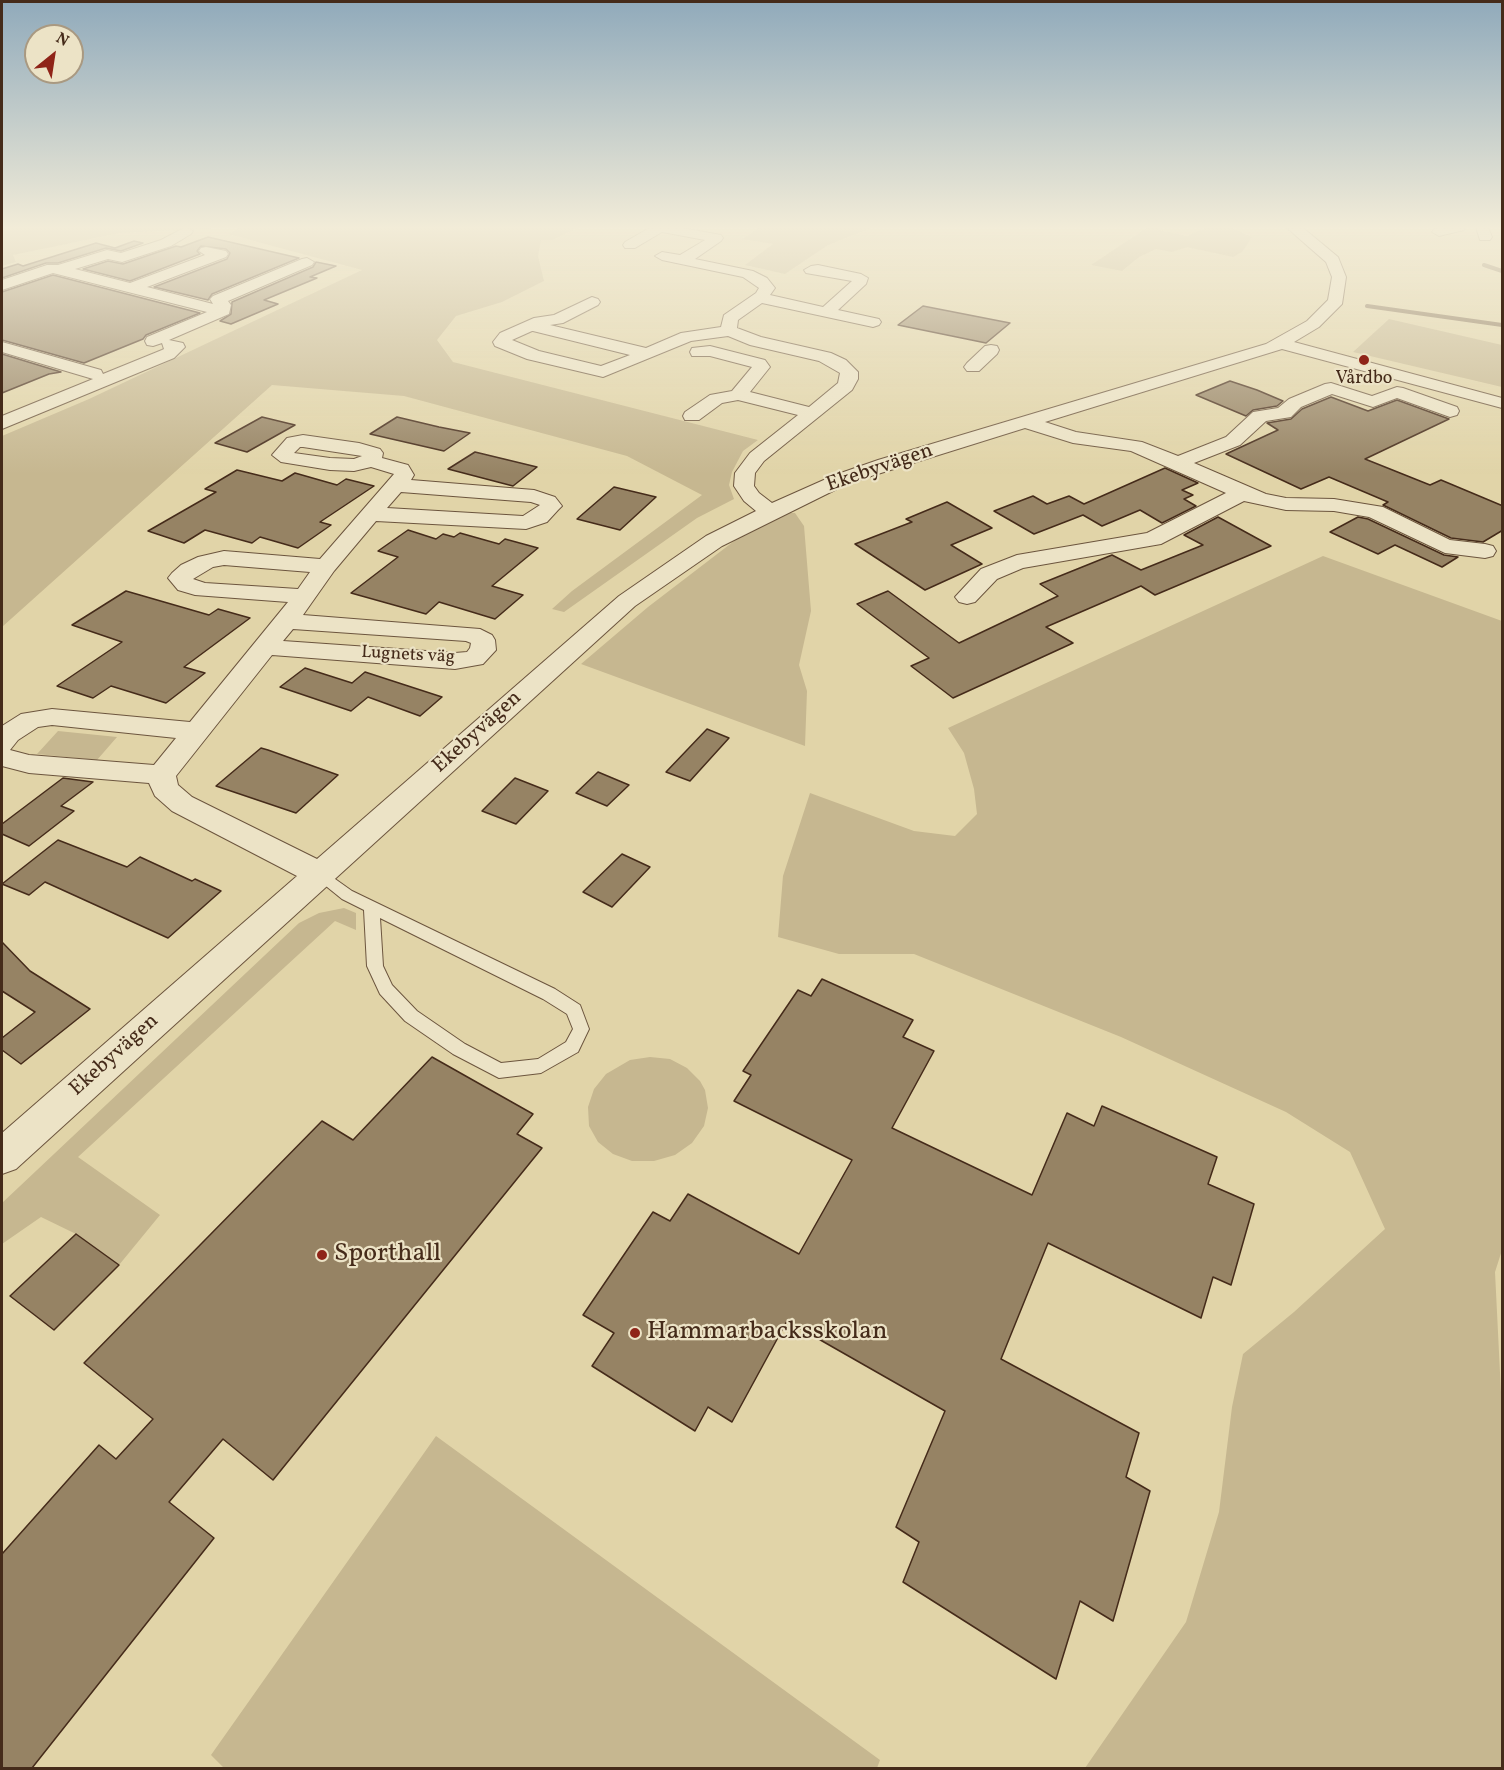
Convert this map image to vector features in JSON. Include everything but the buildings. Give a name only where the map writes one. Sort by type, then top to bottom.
[{"type":"street","points":[[101,376],[141,345],[223,311],[216,310]]},
{"type":"street","points":[[577,310],[557,320],[540,321],[530,325],[501,342],[532,356],[603,372],[614,370],[640,356],[687,337],[729,331],[825,357],[840,364],[849,372],[846,386],[757,457],[745,473],[744,486],[751,497],[770,512]]},
{"type":"street","points":[[729,331],[730,318],[743,310]]},
{"type":"street","points":[[815,310],[873,322]]},
{"type":"street","name":"Ekebyvägen","points":[[2,1157],[627,601],[714,541],[770,512],[843,479],[885,464],[1282,344],[1313,324],[1327,310]]},
{"type":"street","points":[[530,325],[640,356]]},
{"type":"street","points":[[1282,344],[1503,403]]},
{"type":"street","points":[[2,423],[101,376],[168,354],[177,347],[141,345]]},
{"type":"street","points":[[2,347],[101,376]]},
{"type":"street","points":[[973,367],[991,350]]},
{"type":"street","points":[[698,352],[710,351],[755,363],[761,367],[738,395]]},
{"type":"street","points":[[10,368],[38,357]]},
{"type":"street","points":[[728,372],[754,377]]},
{"type":"street","points":[[1178,463],[1233,441],[1260,416],[1284,413],[1295,402],[1332,387],[1373,402],[1397,392],[1450,411]]},
{"type":"street","points":[[692,416],[714,391],[812,413]]},
{"type":"street","points":[[1024,422],[1074,437],[1135,446],[1262,500],[1286,504],[1334,505],[1375,512],[1445,546],[1485,551]]},
{"type":"street","points":[[161,775],[286,621],[326,566],[405,475],[401,469],[371,462]]},
{"type":"street","points":[[371,514],[526,523],[539,518],[551,506],[548,501],[534,496],[395,486]]},
{"type":"street","points":[[967,597],[989,574],[1017,562],[1153,539],[1243,493]]},
{"type":"street","points":[[304,596],[203,590],[186,585],[180,578],[189,570],[206,562],[224,558],[326,566]]},
{"type":"street","name":"Lugnets väg","points":[[265,647],[455,661],[474,659],[483,650],[483,640],[471,634],[286,621]]},
{"type":"street","points":[[2,743],[9,734],[32,720],[52,717],[195,731]]},
{"type":"street","points":[[2,757],[29,764],[161,775]]},
{"type":"street","points":[[161,775],[165,789],[182,804],[321,874]]},
{"type":"lane","points":[[321,874],[347,895],[372,907],[549,994],[574,1010],[581,1029],[572,1047],[541,1066],[498,1071],[459,1049],[411,1016],[386,989],[375,966],[372,907]]},
{"type":"shaded area","points":[[278,310],[477,310],[456,316],[437,340],[453,362],[758,440],[743,451],[732,472],[729,485],[734,499],[697,518],[564,612],[552,609],[572,591],[702,495],[627,456],[404,396],[272,385],[2,627],[2,436],[89,399]]},
{"type":"shaded area","points":[[1389,319],[1502,345],[1502,387],[1353,352]]},
{"type":"shaded area","points":[[787,513],[795,513],[804,526],[811,611],[799,665],[807,691],[805,746],[581,664],[648,607],[742,535]]},
{"type":"shaded area","points":[[1323,556],[1502,621],[1502,1250],[1495,1272],[1502,1413],[1502,1768],[1085,1768],[1186,1622],[1219,1512],[1232,1407],[1243,1354],[1294,1312],[1385,1229],[1350,1152],[1286,1112],[1121,1037],[914,954],[839,954],[778,937],[783,876],[810,793],[914,831],[955,836],[977,814],[974,789],[964,753],[948,728]]},
{"type":"shaded area","points":[[58,731],[117,737],[97,760],[37,754]]},
{"type":"shaded area","points":[[344,908],[356,913],[356,930],[335,921],[78,1157],[160,1215],[119,1265],[76,1234],[41,1217],[2,1244],[2,1203],[299,923],[319,913]]},
{"type":"shaded area","points":[[650,1057],[670,1059],[687,1068],[700,1081],[705,1090],[708,1108],[704,1126],[692,1143],[675,1155],[654,1161],[632,1161],[613,1154],[598,1142],[589,1126],[588,1107],[594,1089],[606,1074],[630,1060]]},
{"type":"shaded area","points":[[436,1436],[880,1760],[877,1768],[224,1768],[211,1755]]},
{"type":"waterway","points":[[1393,310],[1502,325]]},
{"type":"place","name":"Vårdbo","points":[[1364,360]]},
{"type":"place","name":"Sporthall","points":[[322,1255]]},
{"type":"place","name":"Hammarbacksskolan","points":[[635,1333]]}]
